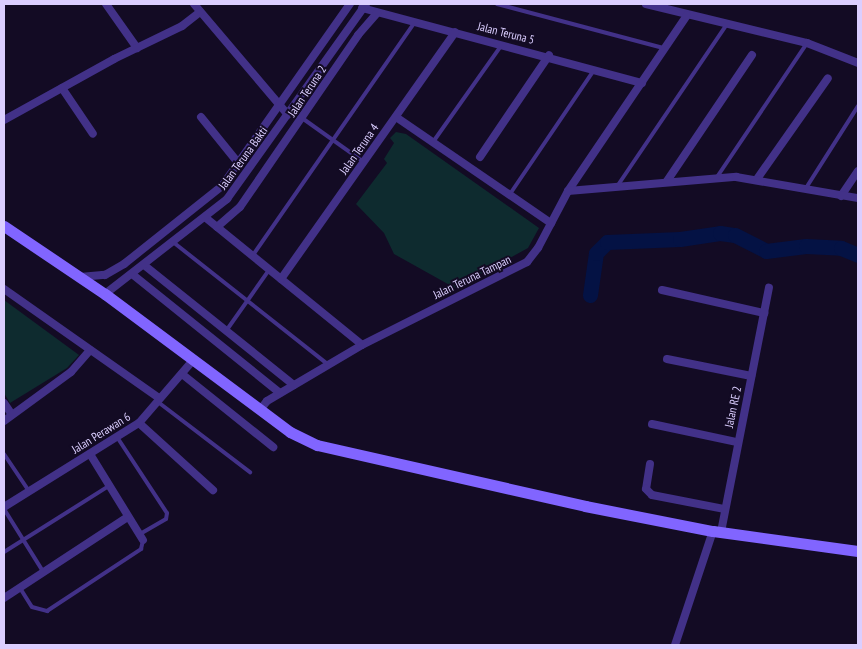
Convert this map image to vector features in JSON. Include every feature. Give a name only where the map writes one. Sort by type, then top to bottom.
[{"type":"street","points":[[106,4],[137,48]]},
{"type":"street","points":[[194,4],[288,115]]},
{"type":"street","points":[[78,277],[105,275],[124,264],[214,194],[239,164],[350,4]]},
{"type":"street","points":[[646,4],[807,43],[858,63]]},
{"type":"street","name":"Jalan Teruna 5","points":[[364,6],[414,23],[549,55],[642,83]]},
{"type":"street","name":"Jalan Teruna Bakti","points":[[105,294],[206,218],[232,193],[364,6]]},
{"type":"street","points":[[4,120],[137,48],[182,26],[200,12]]},
{"type":"street","name":"Jalan Teruna 2","points":[[217,227],[240,207],[377,12]]},
{"type":"street","name":"Jalan Teruna Tampan","points":[[260,410],[280,393],[362,345],[527,262],[568,191],[687,15]]},
{"type":"street","name":"Jalan Teruna 4","points":[[282,279],[454,32]]},
{"type":"street","points":[[480,156],[549,55]]},
{"type":"street","points":[[667,181],[752,55]]},
{"type":"street","points":[[757,179],[828,78]]},
{"type":"street","points":[[62,88],[93,134]]},
{"type":"street","points":[[201,117],[239,164]]},
{"type":"street","points":[[396,117],[551,223]]},
{"type":"street","points":[[841,196],[858,171]]},
{"type":"street","points":[[568,191],[717,177],[757,179],[858,198]]},
{"type":"street","points":[[206,218],[362,345]]},
{"type":"street","points":[[4,226],[105,294],[303,440],[332,449],[585,506],[717,531],[858,551]]},
{"type":"street","points":[[144,265],[294,385]]},
{"type":"street","points":[[132,274],[280,393]]},
{"type":"street","name":"Jalan RE 2","points":[[675,645],[724,509],[769,288]]},
{"type":"street","points":[[4,289],[158,400]]},
{"type":"street","points":[[662,290],[764,312]]},
{"type":"street","points":[[4,421],[71,372],[90,350]]},
{"type":"street","name":"Jalan Perawan 6","points":[[4,508],[138,423],[194,359]]},
{"type":"street","points":[[667,359],[751,376]]},
{"type":"street","points":[[182,374],[273,447]]},
{"type":"street","points":[[4,403],[12,415]]},
{"type":"street","points":[[138,423],[214,490]]},
{"type":"street","points":[[652,424],[737,442]]},
{"type":"street","points":[[90,454],[141,537]]},
{"type":"street","points":[[650,464],[646,489],[652,494],[724,509]]},
{"type":"street","points":[[4,598],[128,518]]},
{"type":"lane","points":[[497,4],[666,48]]},
{"type":"lane","points":[[253,256],[414,23]]},
{"type":"lane","points":[[617,186],[727,24]]},
{"type":"lane","points":[[717,177],[807,43]]},
{"type":"lane","points":[[432,143],[502,44]]},
{"type":"lane","points":[[509,195],[596,68]]},
{"type":"lane","points":[[805,189],[858,106]]},
{"type":"lane","points":[[302,118],[364,162]]},
{"type":"lane","points":[[173,242],[328,365]]},
{"type":"lane","points":[[226,331],[269,270]]},
{"type":"lane","points":[[158,400],[250,472]]},
{"type":"lane","points":[[20,588],[32,607],[47,611],[141,549],[141,537],[166,518],[167,513],[117,437]]},
{"type":"lane","points":[[4,454],[6,461],[29,491]]},
{"type":"lane","points":[[4,552],[109,486]]},
{"type":"lane","points":[[4,508],[44,573]]},
{"type":"green space","points":[[396,132],[406,134],[539,228],[528,248],[455,288],[394,254],[384,233],[356,204],[387,163],[384,159],[394,143],[390,138]]},
{"type":"green space","points":[[4,300],[79,355],[67,368],[10,403],[4,393]]},
{"type":"waterway","points":[[590,295],[596,253],[607,242],[680,239],[720,233],[735,235],[766,251],[806,246],[841,248],[858,255]]}]
